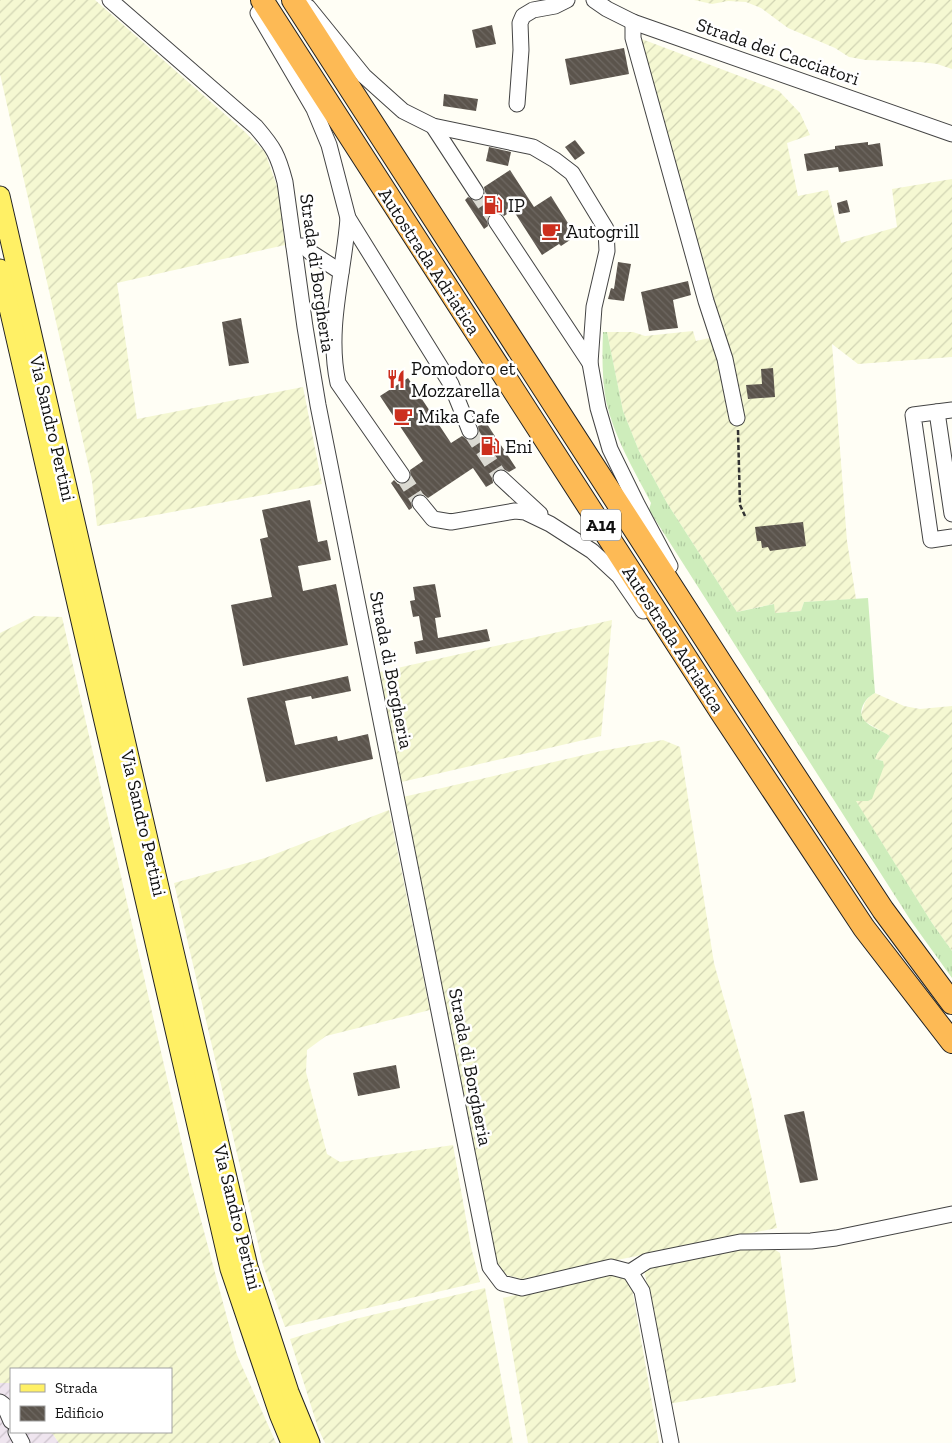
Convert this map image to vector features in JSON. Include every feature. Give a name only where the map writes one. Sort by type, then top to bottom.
[{"type":"highway","name":"Autostrada Adriatica","points":[[262,0],[721,712],[864,928],[952,1042]]},
{"type":"highway","name":"Autostrada Adriatica","points":[[293,0],[726,671],[883,910],[952,1003]]},
{"type":"main road","name":"Via Sandro Pertini","points":[[0,196],[248,1267],[289,1392],[310,1443]]},
{"type":"main road","name":"Via Sandro Pertini","points":[[0,269],[230,1269],[279,1414],[291,1443]]},
{"type":"street","name":"Strada di Borgheria","points":[[110,0],[256,126],[272,146],[280,161],[285,182],[305,327],[320,414],[490,1267],[502,1283],[522,1288],[611,1267],[630,1272]]},
{"type":"street","points":[[251,0],[314,109],[329,145],[348,218],[451,384],[470,430]]},
{"type":"street","points":[[303,0],[364,76],[403,111],[433,126],[533,147],[572,173],[606,229],[607,251],[594,307],[590,363],[598,408],[610,449],[637,504],[726,671]]},
{"type":"street","points":[[517,104],[521,50],[520,23],[523,16],[533,10],[555,6],[567,0]]},
{"type":"street","name":"Strada dei Cacciatori","points":[[594,0],[606,9],[634,22],[952,134]]},
{"type":"street","points":[[634,22],[633,38],[706,300],[725,358],[737,418]]},
{"type":"street","points":[[433,126],[476,192]]},
{"type":"street","points":[[348,218],[346,248],[341,272],[333,343],[334,365],[338,383],[402,475]]},
{"type":"street","points":[[496,221],[590,363]]},
{"type":"street","points":[[294,246],[304,246],[341,272]]},
{"type":"street","points":[[952,514],[945,411],[913,415],[931,540],[952,537]]},
{"type":"street","points":[[501,478],[550,524]]},
{"type":"street","points":[[420,503],[433,518],[451,522],[514,511],[525,512],[550,524],[592,551],[619,576],[676,658],[721,712]]},
{"type":"street","points":[[672,1443],[642,1291],[630,1272],[647,1261],[740,1242],[811,1241],[836,1238],[952,1214]]},
{"type":"street","points":[[0,1402],[4,1405],[10,1419]]},
{"type":"path","points":[[737,418],[740,505],[745,516]]},
{"type":"shaded area","points":[[10,1382],[10,1433],[50,1433],[59,1443],[0,1443],[0,1383]]},
{"type":"green space","points":[[0,0],[95,0],[245,132],[265,152],[279,192],[285,245],[117,283],[137,419],[303,387],[322,484],[97,526],[92,481],[0,74]]},
{"type":"green space","points":[[694,0],[952,0],[952,69],[937,64],[920,62],[866,60],[849,57],[835,48],[788,28],[761,8],[746,2],[728,1],[712,4]]},
{"type":"green space","points":[[639,38],[779,91],[800,113],[810,135],[787,143],[798,196],[828,190],[841,243],[897,227],[892,189],[952,179],[952,357],[858,364],[832,344],[847,541],[856,599],[804,602],[801,611],[775,613],[773,604],[737,612],[667,503],[639,451],[623,411],[607,332],[633,332],[645,336],[693,331],[696,341],[714,337]]},
{"type":"green space","points":[[603,332],[607,332],[623,411],[639,451],[667,503],[737,612],[774,604],[775,613],[801,611],[804,602],[868,598],[875,693],[865,701],[861,713],[866,722],[890,736],[875,759],[883,761],[884,766],[872,799],[856,801],[932,923],[952,951],[952,978],[911,921],[649,510],[651,503],[619,440],[606,401]]},
{"type":"green space","points":[[34,616],[62,617],[190,1179],[237,1355],[276,1443],[59,1443],[50,1433],[172,1433],[172,1368],[10,1368],[10,1383],[0,1383],[0,633]]},
{"type":"green space","points":[[612,620],[601,736],[397,783],[375,673]]},
{"type":"green space","points":[[875,693],[904,706],[920,709],[952,706],[952,951],[932,923],[855,800],[868,801],[883,761],[875,759],[890,736],[864,721],[861,715],[865,702]]},
{"type":"green space","points":[[663,740],[680,747],[714,963],[751,1096],[777,1228],[522,1279],[506,1275],[496,1266],[403,797],[601,751]]},
{"type":"green space","points":[[389,810],[430,1010],[326,1036],[307,1050],[306,1072],[327,1154],[340,1162],[453,1145],[471,1247],[480,1282],[285,1327],[263,1265],[174,883],[265,858]]},
{"type":"green space","points":[[769,1246],[780,1253],[796,1382],[668,1404],[644,1269],[693,1255]]},
{"type":"green space","points":[[610,1273],[625,1279],[632,1288],[659,1443],[528,1443],[503,1298]]},
{"type":"green space","points":[[485,1288],[513,1443],[325,1443],[318,1428],[290,1339],[351,1320]]},
{"type":"building","points":[[492,25],[496,44],[476,48],[472,30]]},
{"type":"building","points":[[624,48],[629,74],[570,85],[565,59]]},
{"type":"building","points":[[444,94],[478,99],[476,111],[443,106]]},
{"type":"building","points":[[575,140],[585,153],[575,160],[565,147]]},
{"type":"building","points":[[868,142],[868,145],[880,143],[883,166],[839,172],[838,167],[807,171],[804,154],[835,149],[835,146]]},
{"type":"building","points":[[489,147],[511,152],[508,166],[486,161]]},
{"type":"building","points":[[510,170],[534,207],[551,196],[576,236],[542,255],[513,210],[504,216],[500,212],[491,213],[487,217],[488,226],[484,229],[465,200],[468,197],[476,201],[481,200],[485,192],[484,187]]},
{"type":"building","points":[[847,200],[850,212],[839,214],[837,203]]},
{"type":"building","points":[[618,262],[631,264],[624,301],[608,299],[611,288],[614,289]]},
{"type":"building","points":[[688,281],[691,295],[673,300],[678,328],[649,331],[641,292]]},
{"type":"building","points":[[241,318],[249,363],[229,366],[222,322]]},
{"type":"building","points":[[773,368],[775,397],[748,399],[746,385],[762,384],[761,369]]},
{"type":"building","points":[[408,378],[451,443],[462,436],[468,440],[474,439],[479,433],[478,426],[485,421],[516,468],[509,472],[503,469],[494,471],[492,476],[493,483],[486,487],[473,468],[428,498],[423,494],[414,495],[411,500],[412,508],[409,510],[391,483],[394,480],[398,484],[407,483],[411,479],[410,470],[423,461],[380,396]]},
{"type":"building","points":[[310,500],[318,542],[327,540],[331,560],[298,566],[303,591],[336,584],[348,645],[243,666],[231,605],[272,597],[260,539],[268,537],[262,510]]},
{"type":"building","points":[[803,522],[806,546],[770,551],[768,547],[762,548],[761,541],[757,541],[755,527]]},
{"type":"building","points":[[435,584],[441,617],[435,618],[438,638],[487,629],[490,641],[416,654],[414,642],[423,640],[419,616],[413,617],[410,601],[415,600],[413,587]]},
{"type":"building","points":[[348,676],[351,691],[312,699],[311,696],[285,701],[295,745],[337,736],[338,741],[368,734],[373,759],[266,782],[247,698]]},
{"type":"building","points":[[396,1065],[400,1088],[358,1096],[353,1073]]},
{"type":"building","points":[[804,1111],[818,1180],[800,1183],[784,1115]]},
{"type":"tunnel","points":[[476,192],[496,221]]},
{"type":"tunnel","points":[[470,431],[501,478]]},
{"type":"tunnel","points":[[402,475],[420,503]]},
{"type":"place","name":"IP","points":[[493,205]]},
{"type":"place","name":"Autogrill","points":[[551,231]]},
{"type":"place","name":"Pomodoro et Mozzarella","points":[[396,379]]},
{"type":"place","name":"Mika Cafe","points":[[403,416]]},
{"type":"place","name":"Eni","points":[[490,446]]}]
